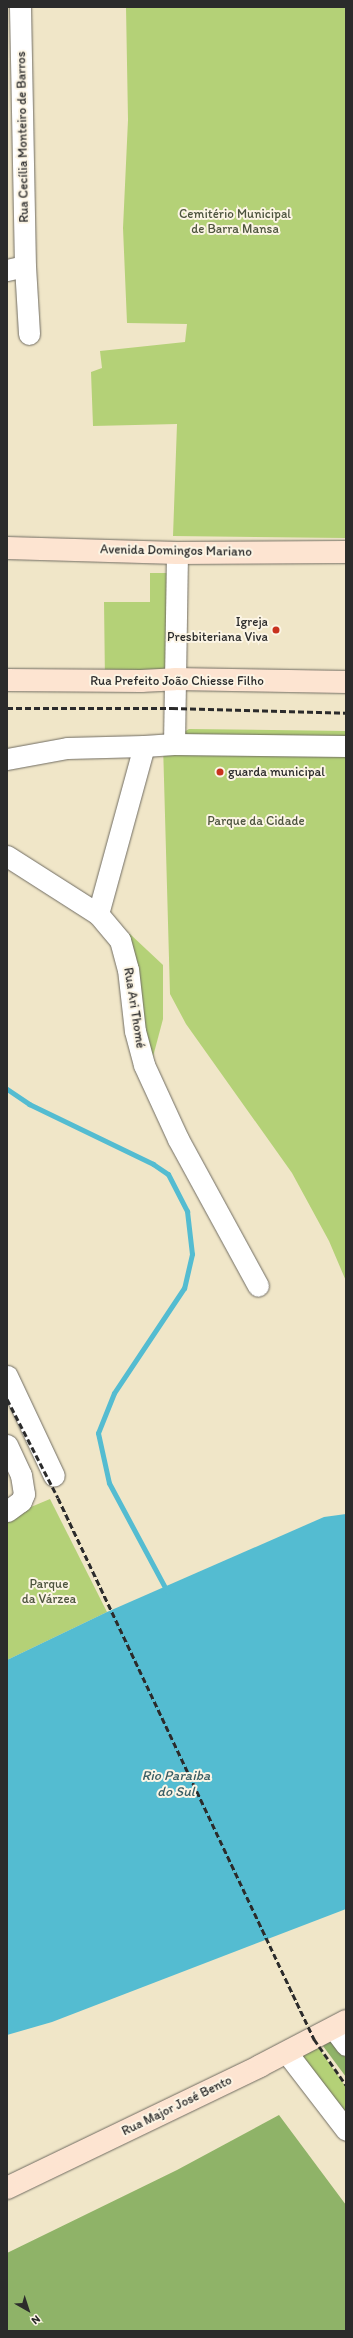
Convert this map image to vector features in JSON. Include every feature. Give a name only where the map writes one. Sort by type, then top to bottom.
[{"type":"main road","name":"Avenida Domingos Mariano","points":[[7,548],[177,553],[346,552]]},
{"type":"main road","name":"Rua Prefeito João Chiesse Filho","points":[[7,680],[141,681],[175,679],[346,682]]},
{"type":"main road","name":"Rua Major José Bento","points":[[7,2188],[287,2052],[342,2032]]},
{"type":"street","name":"Rua Cecília Monteiro de Barros","points":[[20,7],[16,268],[29,334]]},
{"type":"street","points":[[174,744],[172,708],[175,679],[177,553]]},
{"type":"street","points":[[7,759],[67,748],[174,744],[346,746]]},
{"type":"street","points":[[98,914],[144,746]]},
{"type":"street","name":"Rua Ari Thomé","points":[[7,856],[98,914],[113,930],[126,955],[135,1031],[144,1065],[160,1103],[258,1286]]},
{"type":"street","points":[[7,1376],[54,1476]]},
{"type":"street","points":[[7,1445],[24,1486],[21,1500],[7,1511]]},
{"type":"street","points":[[287,2052],[346,2130]]},
{"type":"green space","name":"Cemitério Municipal de Barra Mansa","points":[[126,7],[346,7],[346,538],[173,536],[177,424],[93,426],[91,372],[102,368],[100,351],[185,342],[187,324],[127,323],[123,228],[128,120]]},
{"type":"green space","points":[[150,573],[170,573],[170,681],[105,682],[104,602],[150,602]]},
{"type":"green space","name":"Parque da Cidade","points":[[189,729],[346,731],[346,1281],[329,1241],[292,1173],[186,1024],[170,994],[163,744]]},
{"type":"green space","points":[[130,934],[163,965],[163,1019],[150,1068],[120,937]]},
{"type":"green space","name":"Parque da Várzea","points":[[50,1499],[107,1612],[7,1660],[7,1517]]},
{"type":"green space","points":[[332,2040],[346,2058],[346,2077],[323,2046]]},
{"type":"green space","points":[[314,2042],[346,2087],[346,2121],[298,2052]]},
{"type":"green space","points":[[279,2115],[346,2205],[346,2331],[7,2331],[7,2253],[177,2170]]},
{"type":"water","name":"Rio Paraiba do Sul","points":[[346,1514],[346,1909],[52,2022],[7,2035],[7,1660],[107,1612],[324,1517]]},
{"type":"waterway","points":[[7,1089],[29,1104],[153,1164],[168,1174],[187,1211],[192,1254],[184,1288],[114,1393],[98,1433],[109,1483],[167,1591]]},
{"type":"railway","points":[[7,708],[172,708],[346,713]]},
{"type":"railway","points":[[7,1399],[58,1498],[314,2039],[346,2085]]},
{"type":"place","name":"Igreja Presbiteriana Viva","points":[[276,630]]},
{"type":"place","name":"guarda municipal","points":[[220,772]]}]
